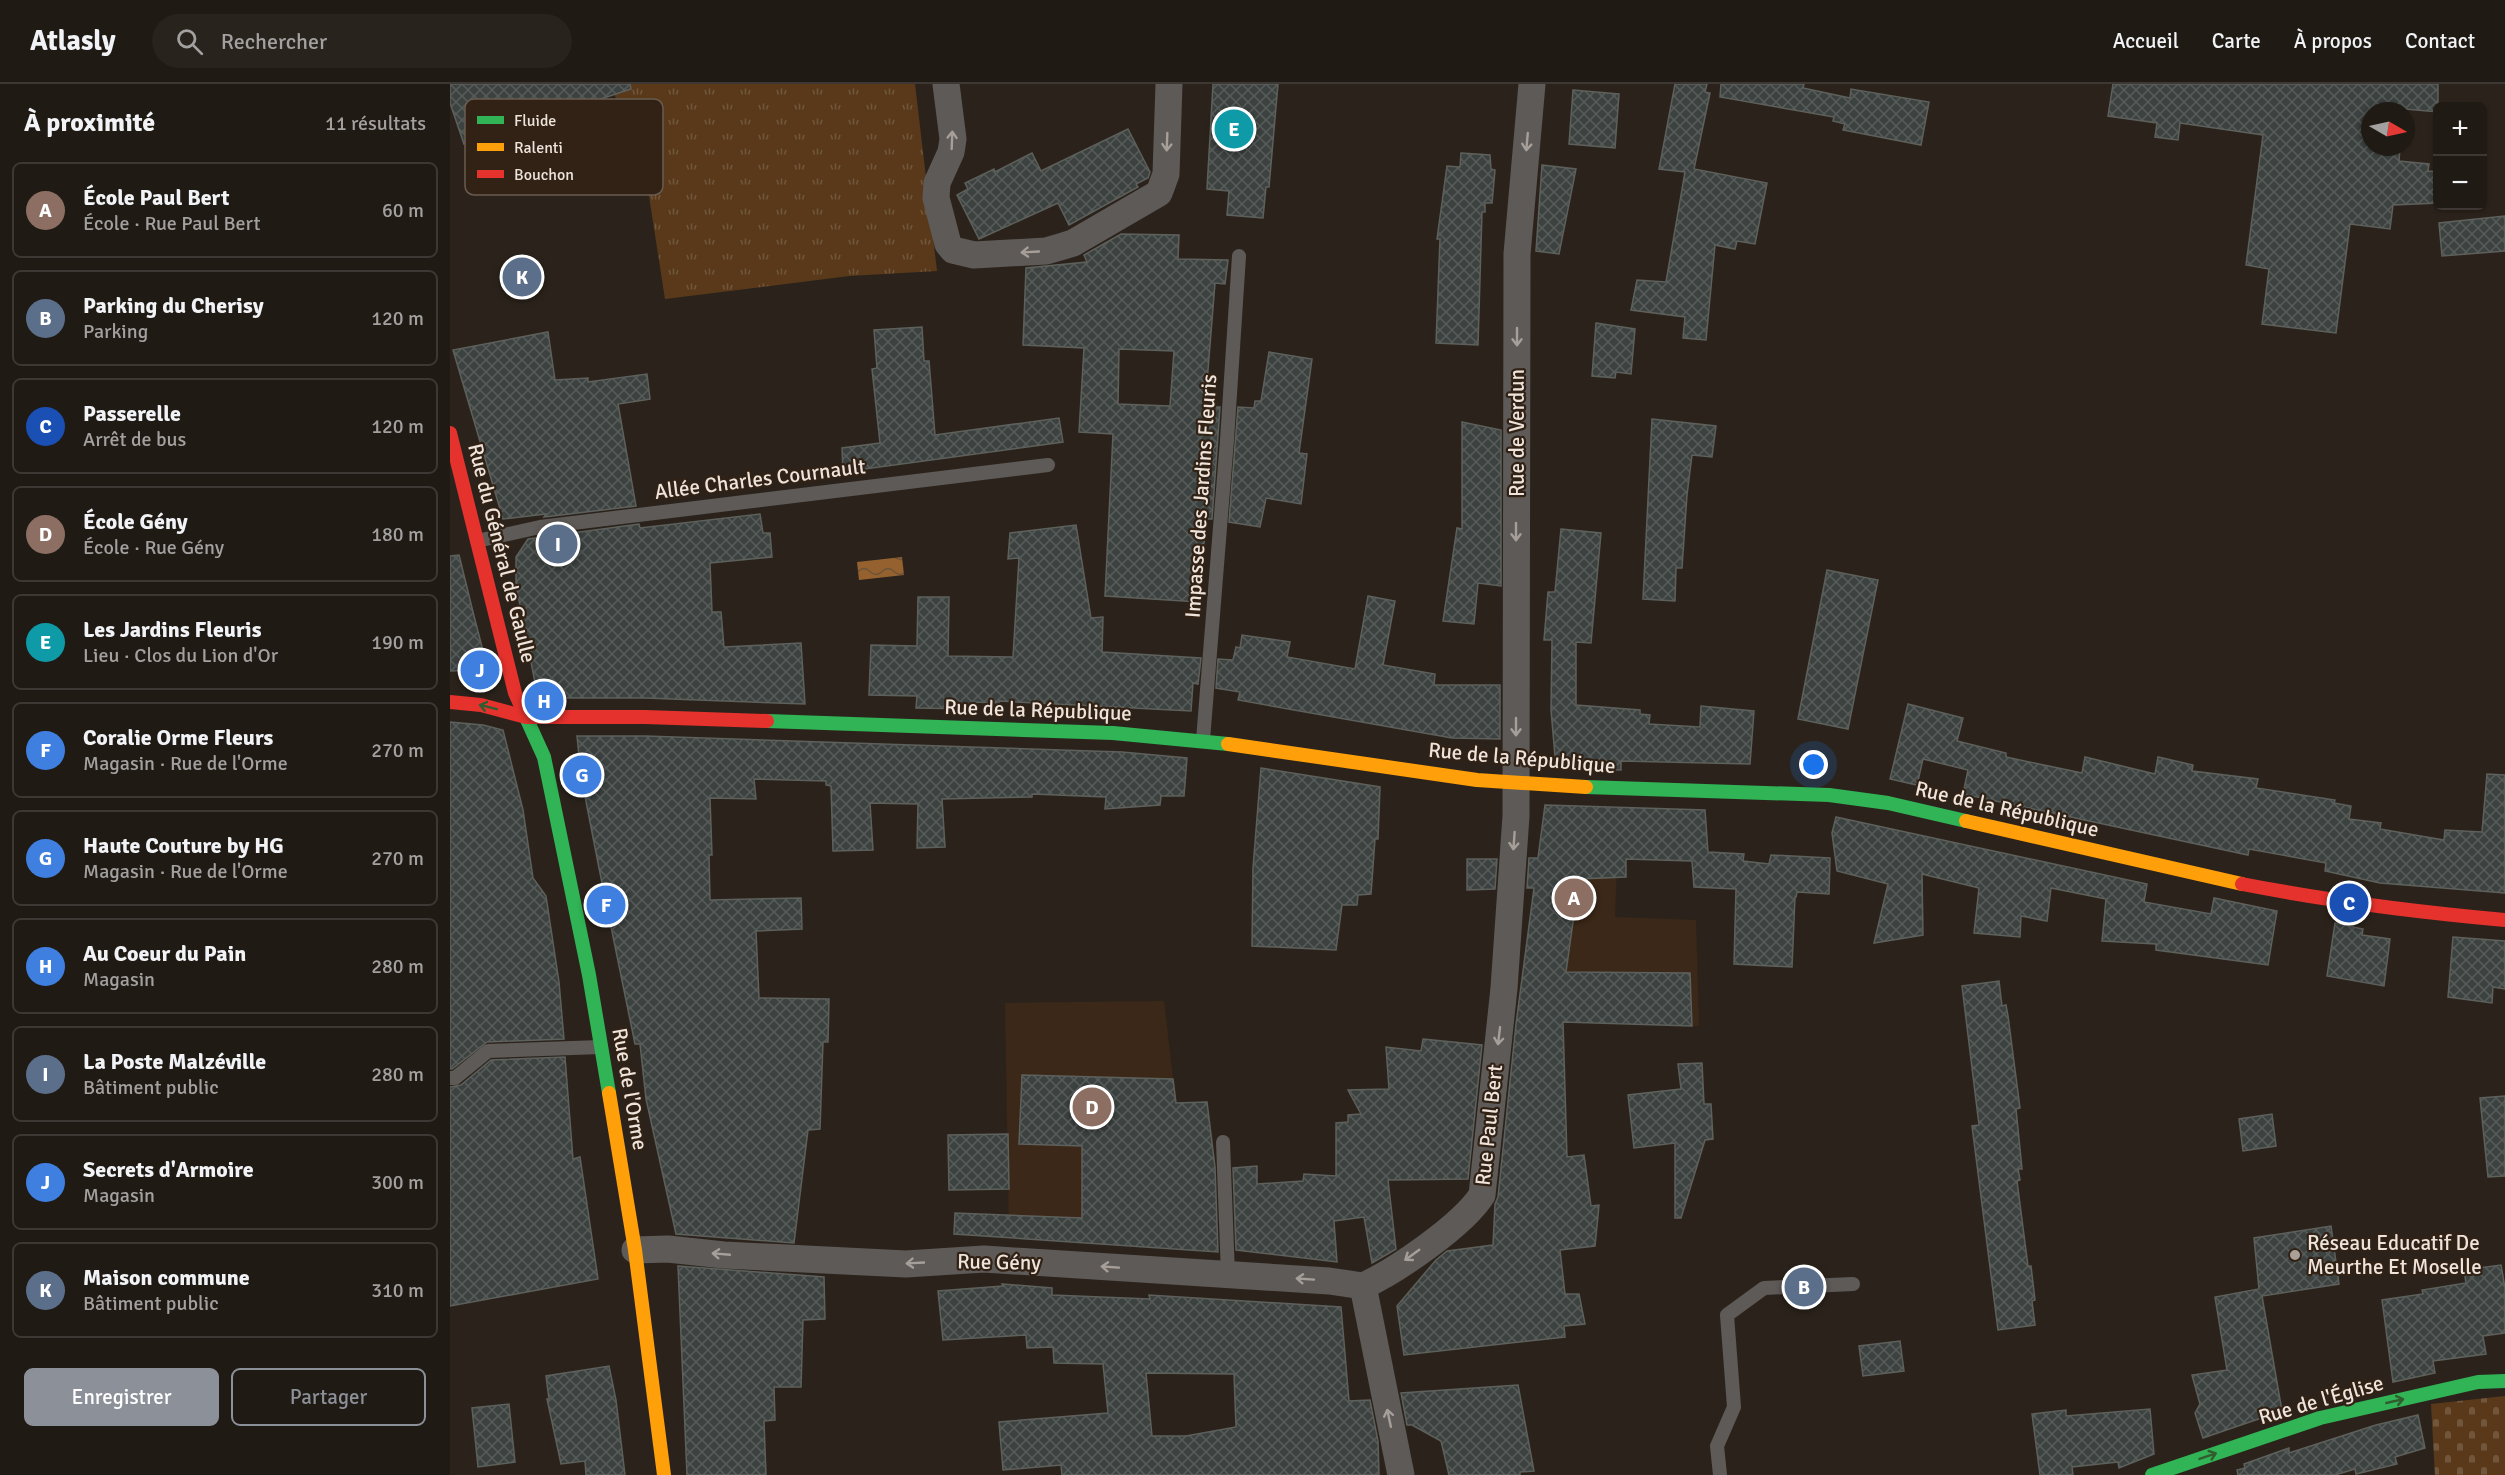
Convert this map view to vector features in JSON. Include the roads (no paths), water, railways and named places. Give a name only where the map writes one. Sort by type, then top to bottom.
[{"type":"main road","name":"Rue du Général de Gaulle","points":[[450,433],[515,693],[526,717]]},
{"type":"main road","name":"Rue de la République","points":[[450,702],[480,705],[526,717],[680,718],[1113,733],[1203,740],[1478,780],[1830,795],[1888,803],[2247,885],[2394,911],[2505,920]]},
{"type":"main road","name":"Rue de l'Orme","points":[[526,717],[543,757],[589,975],[635,1250],[663,1475]]},
{"type":"main road","name":"Rue de l'Église","points":[[2152,1475],[2320,1419],[2478,1382],[2505,1381]]},
{"type":"street","points":[[946,84],[953,139],[951,152],[937,183],[936,198],[948,243],[953,250],[974,255],[1046,251],[1073,243],[1159,193],[1166,174],[1169,84]]},
{"type":"street","name":"Rue de Verdun","points":[[1516,783],[1517,254],[1532,84]]},
{"type":"street","name":"Rue Paul Bert","points":[[1363,1286],[1382,1277],[1459,1221],[1474,1209],[1482,1195],[1504,988],[1516,816],[1516,783]]},
{"type":"street","name":"Rue Gény","points":[[635,1250],[668,1249],[724,1255],[906,1263],[984,1259],[1363,1286]]},
{"type":"street","points":[[1363,1286],[1401,1475]]},
{"type":"lane","name":"Impasse des Jardins Fleuris","points":[[1203,740],[1239,256]]},
{"type":"lane","name":"Allée Charles Cournault","points":[[477,541],[540,527],[1048,465]]},
{"type":"lane","points":[[450,1077],[454,1078],[488,1051],[601,1047]]},
{"type":"lane","points":[[1223,1142],[1229,1253],[1228,1275]]},
{"type":"lane","points":[[1720,1475],[1717,1446],[1734,1407],[1727,1315],[1764,1288],[1853,1284]]},
{"type":"water","points":[[902,557],[904,575],[859,580],[857,562]]},
{"type":"place","name":"Les Jardins Fleuris","points":[[1234,129]]},
{"type":"place","name":"Maison commune","points":[[522,277]]},
{"type":"place","name":"La Poste Malzéville","points":[[558,544]]},
{"type":"place","name":"Secrets d'Armoire","points":[[480,670]]},
{"type":"place","name":"Au Coeur du Pain","points":[[544,701]]},
{"type":"place","name":"Haute Couture by HG","points":[[582,775]]},
{"type":"place","name":"École Paul Bert","points":[[1574,898]]},
{"type":"place","name":"Passerelle","points":[[2349,903]]},
{"type":"place","name":"Coralie Orme Fleurs","points":[[606,905]]},
{"type":"place","name":"École Gény","points":[[1092,1107]]},
{"type":"place","name":"Réseau Educatif De Meurthe Et Moselle","points":[[2295,1255]]},
{"type":"place","name":"Parking du Cherisy","points":[[1804,1287]]}]
